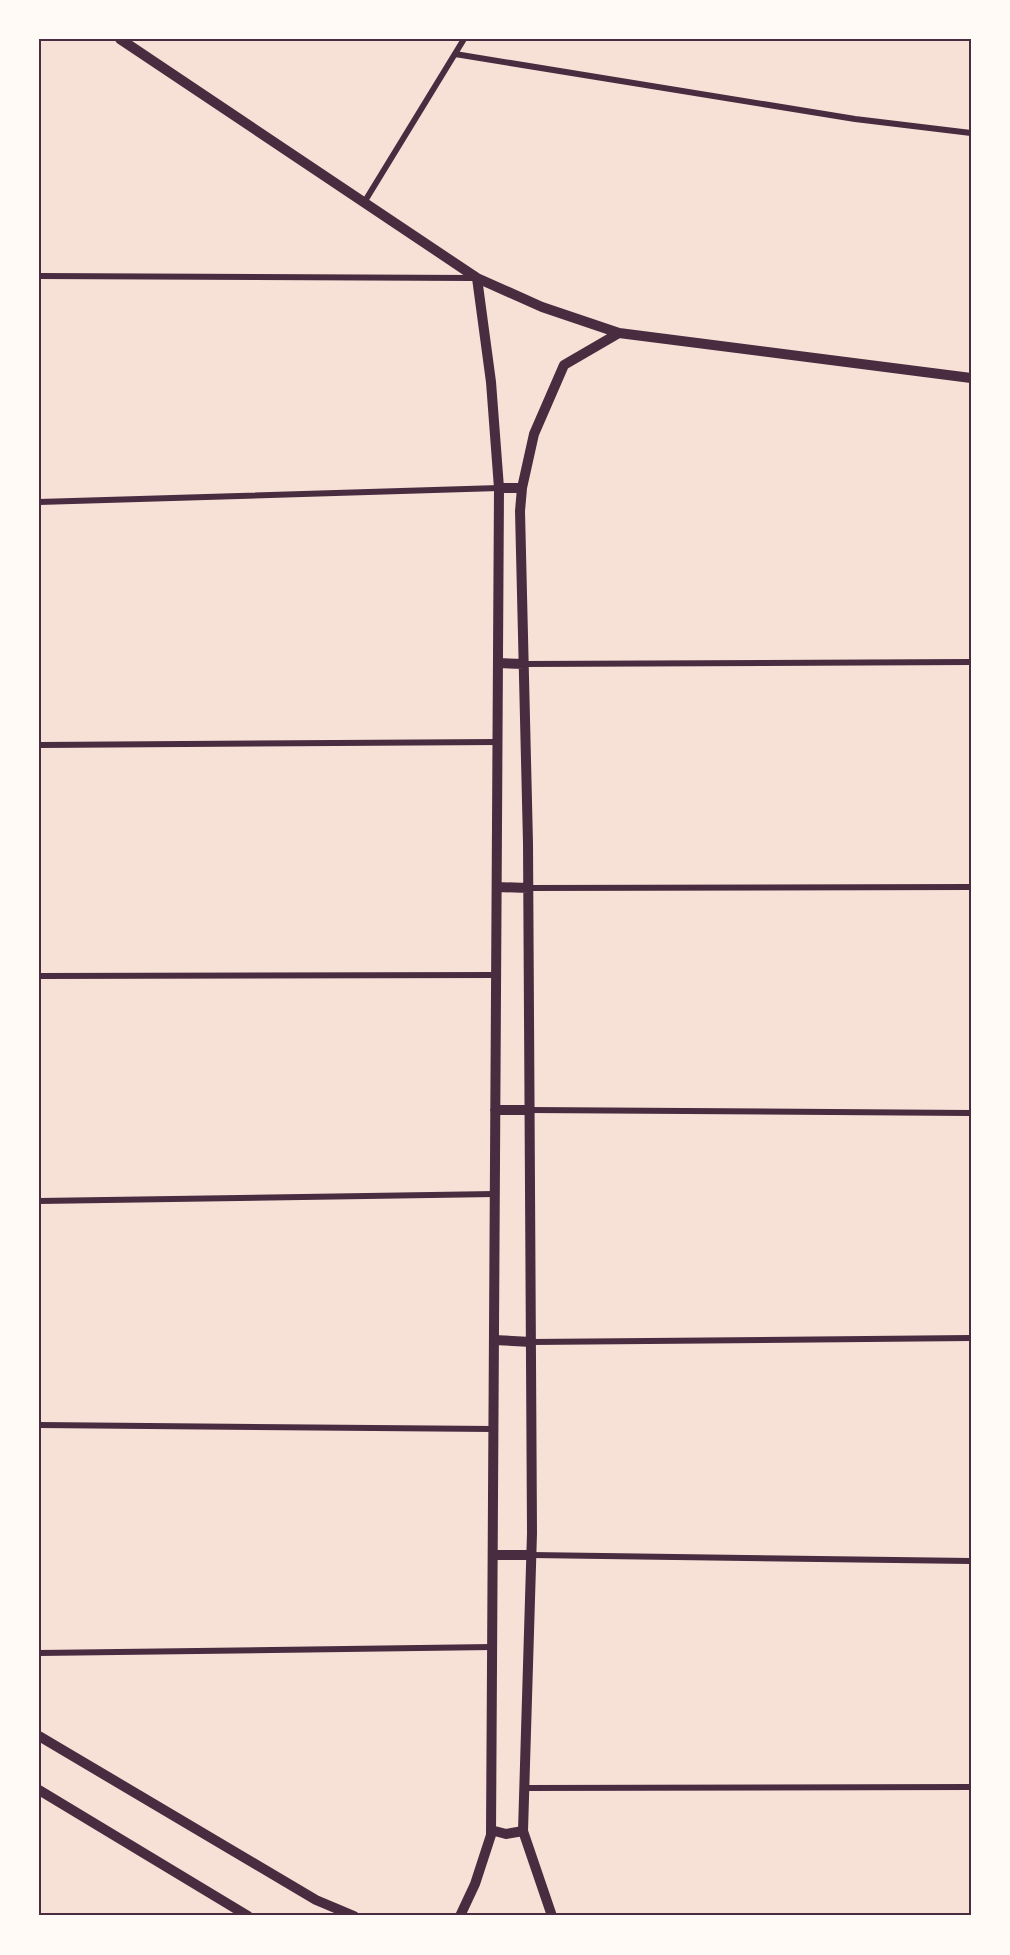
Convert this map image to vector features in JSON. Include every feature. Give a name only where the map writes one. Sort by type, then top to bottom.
[{"type":"street","points":[[120,39],[477,278],[543,307],[619,333],[971,378]]},
{"type":"street","points":[[365,201],[464,39]]},
{"type":"street","points":[[455,54],[855,119],[971,133]]},
{"type":"street","points":[[39,276],[477,278]]},
{"type":"street","points":[[460,1916],[475,1884],[491,1835],[498,489],[491,382],[477,278]]},
{"type":"street","points":[[552,1916],[524,1831],[531,1555],[531,1342],[528,888],[520,511],[522,488],[534,434],[564,365],[619,333]]},
{"type":"street","points":[[39,502],[522,488]]},
{"type":"street","points":[[498,663],[971,662]]},
{"type":"street","points":[[39,745],[498,742]]},
{"type":"street","points":[[497,887],[971,887]]},
{"type":"street","points":[[39,976],[496,975]]},
{"type":"street","points":[[495,1110],[971,1113]]},
{"type":"street","points":[[39,1202],[495,1194]]},
{"type":"street","points":[[494,1340],[531,1342],[971,1338]]},
{"type":"street","points":[[39,1425],[493,1429]]},
{"type":"street","points":[[493,1555],[971,1561]]},
{"type":"street","points":[[39,1653],[492,1647]]},
{"type":"street","points":[[39,1736],[316,1900],[354,1916]]},
{"type":"street","points":[[525,1788],[971,1787]]},
{"type":"street","points":[[39,1790],[248,1916]]},
{"type":"street","points":[[491,1830],[506,1834],[524,1831]]}]
